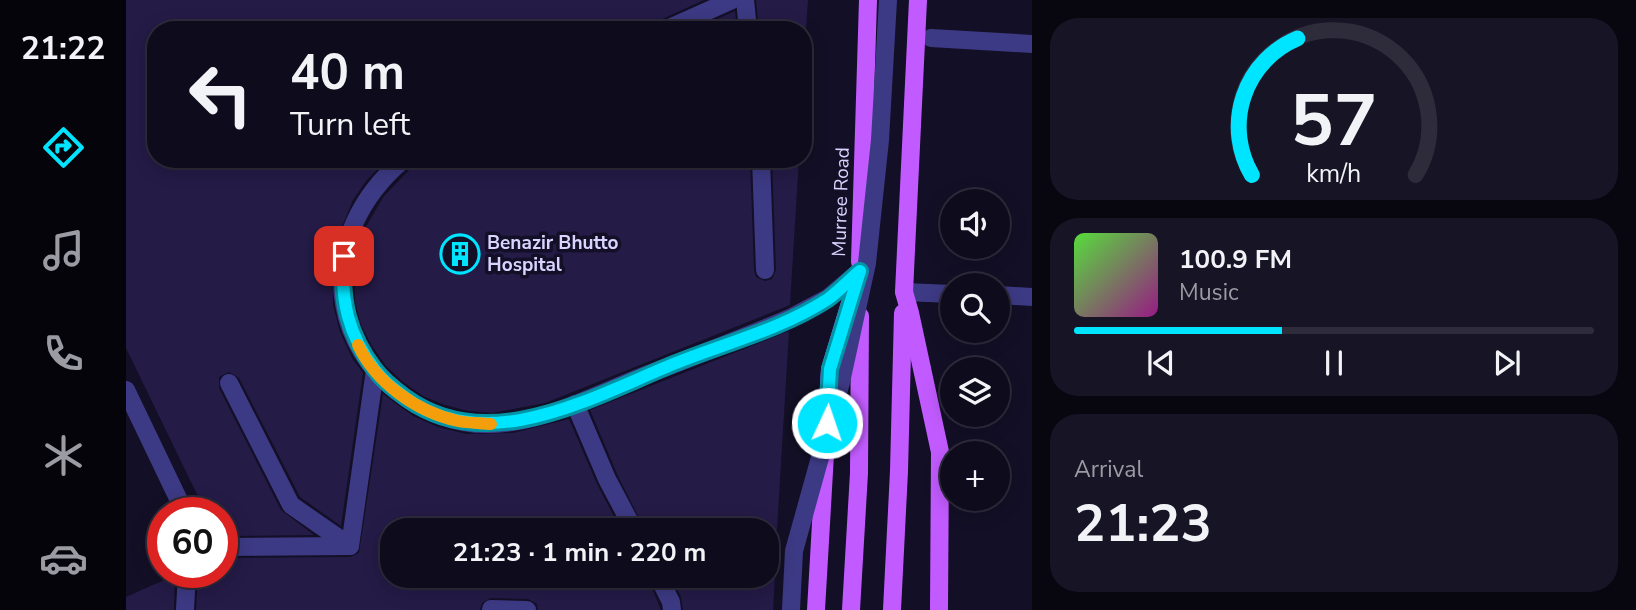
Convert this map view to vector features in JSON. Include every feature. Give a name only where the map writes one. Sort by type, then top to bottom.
[{"type":"main road","name":"Murree Road","points":[[816,610],[830,369],[860,271],[868,0]]},
{"type":"main road","points":[[892,610],[918,0]]},
{"type":"main road","points":[[851,610],[859,472],[860,271]]},
{"type":"main road","points":[[904,292],[911,313],[940,452],[939,610]]},
{"type":"street","points":[[685,21],[732,0]]},
{"type":"street","points":[[745,0],[747,21]]},
{"type":"street","points":[[791,610],[794,551],[841,382],[867,263],[880,140],[888,0]]},
{"type":"street","points":[[930,38],[1032,44]]},
{"type":"street","points":[[395,168],[374,188],[359,211],[350,232],[344,256],[344,305],[350,328],[362,353],[384,381],[421,408],[458,421],[491,424],[549,414],[792,317],[828,298],[860,271]]},
{"type":"street","points":[[761,168],[765,270]]},
{"type":"street","points":[[904,292],[940,293]]},
{"type":"street","points":[[1010,295],[1032,296]]},
{"type":"street","points":[[350,546],[375,370]]},
{"type":"street","points":[[229,383],[292,505],[350,546]]},
{"type":"street","points":[[126,390],[177,497]]},
{"type":"street","points":[[575,404],[628,518]]},
{"type":"street","points":[[238,547],[350,546]]},
{"type":"street","points":[[185,610],[186,588]]},
{"type":"street","points":[[664,588],[672,610]]},
{"type":"street","points":[[491,609],[527,610]]},
{"type":"building","points":[[126,0],[704,0],[659,21],[147,21],[147,168],[378,168],[353,200],[337,239],[332,262],[333,305],[340,332],[352,358],[363,373],[341,526],[300,497],[239,378],[229,372],[219,377],[219,388],[281,510],[314,535],[238,536],[238,497],[198,497],[126,348]]},
{"type":"building","points":[[756,0],[808,0],[807,21],[758,21]]},
{"type":"building","points":[[735,11],[736,21],[713,21]]},
{"type":"building","points":[[411,168],[750,168],[754,270],[756,277],[765,281],[772,279],[776,270],[772,168],[798,168],[790,305],[545,403],[492,413],[445,405],[423,396],[386,366],[361,325],[355,302],[354,264],[365,228],[384,196]]},
{"type":"building","points":[[789,331],[778,518],[639,518],[590,410]]},
{"type":"building","points":[[383,394],[413,416],[438,427],[466,434],[513,433],[569,419],[615,518],[380,518],[380,588],[652,588],[661,610],[538,610],[537,604],[528,599],[491,598],[482,603],[480,610],[196,610],[197,588],[238,588],[238,558],[350,557],[359,553]]},
{"type":"building","points":[[147,588],[175,588],[174,610],[126,610],[126,597]]},
{"type":"building","points":[[677,588],[774,588],[773,610],[683,610]]},
{"type":"slow traffic","points":[[358,345],[384,381],[421,408],[458,421],[491,424]]},
{"type":"place","name":"Benazir Bhutto Hospital","points":[[460,254]]},
{"type":"route","points":[[344,256],[344,305],[350,328],[362,353],[384,381],[421,408],[458,421],[491,424],[549,414],[752,335],[828,298],[860,271],[830,369],[827,423]]}]
